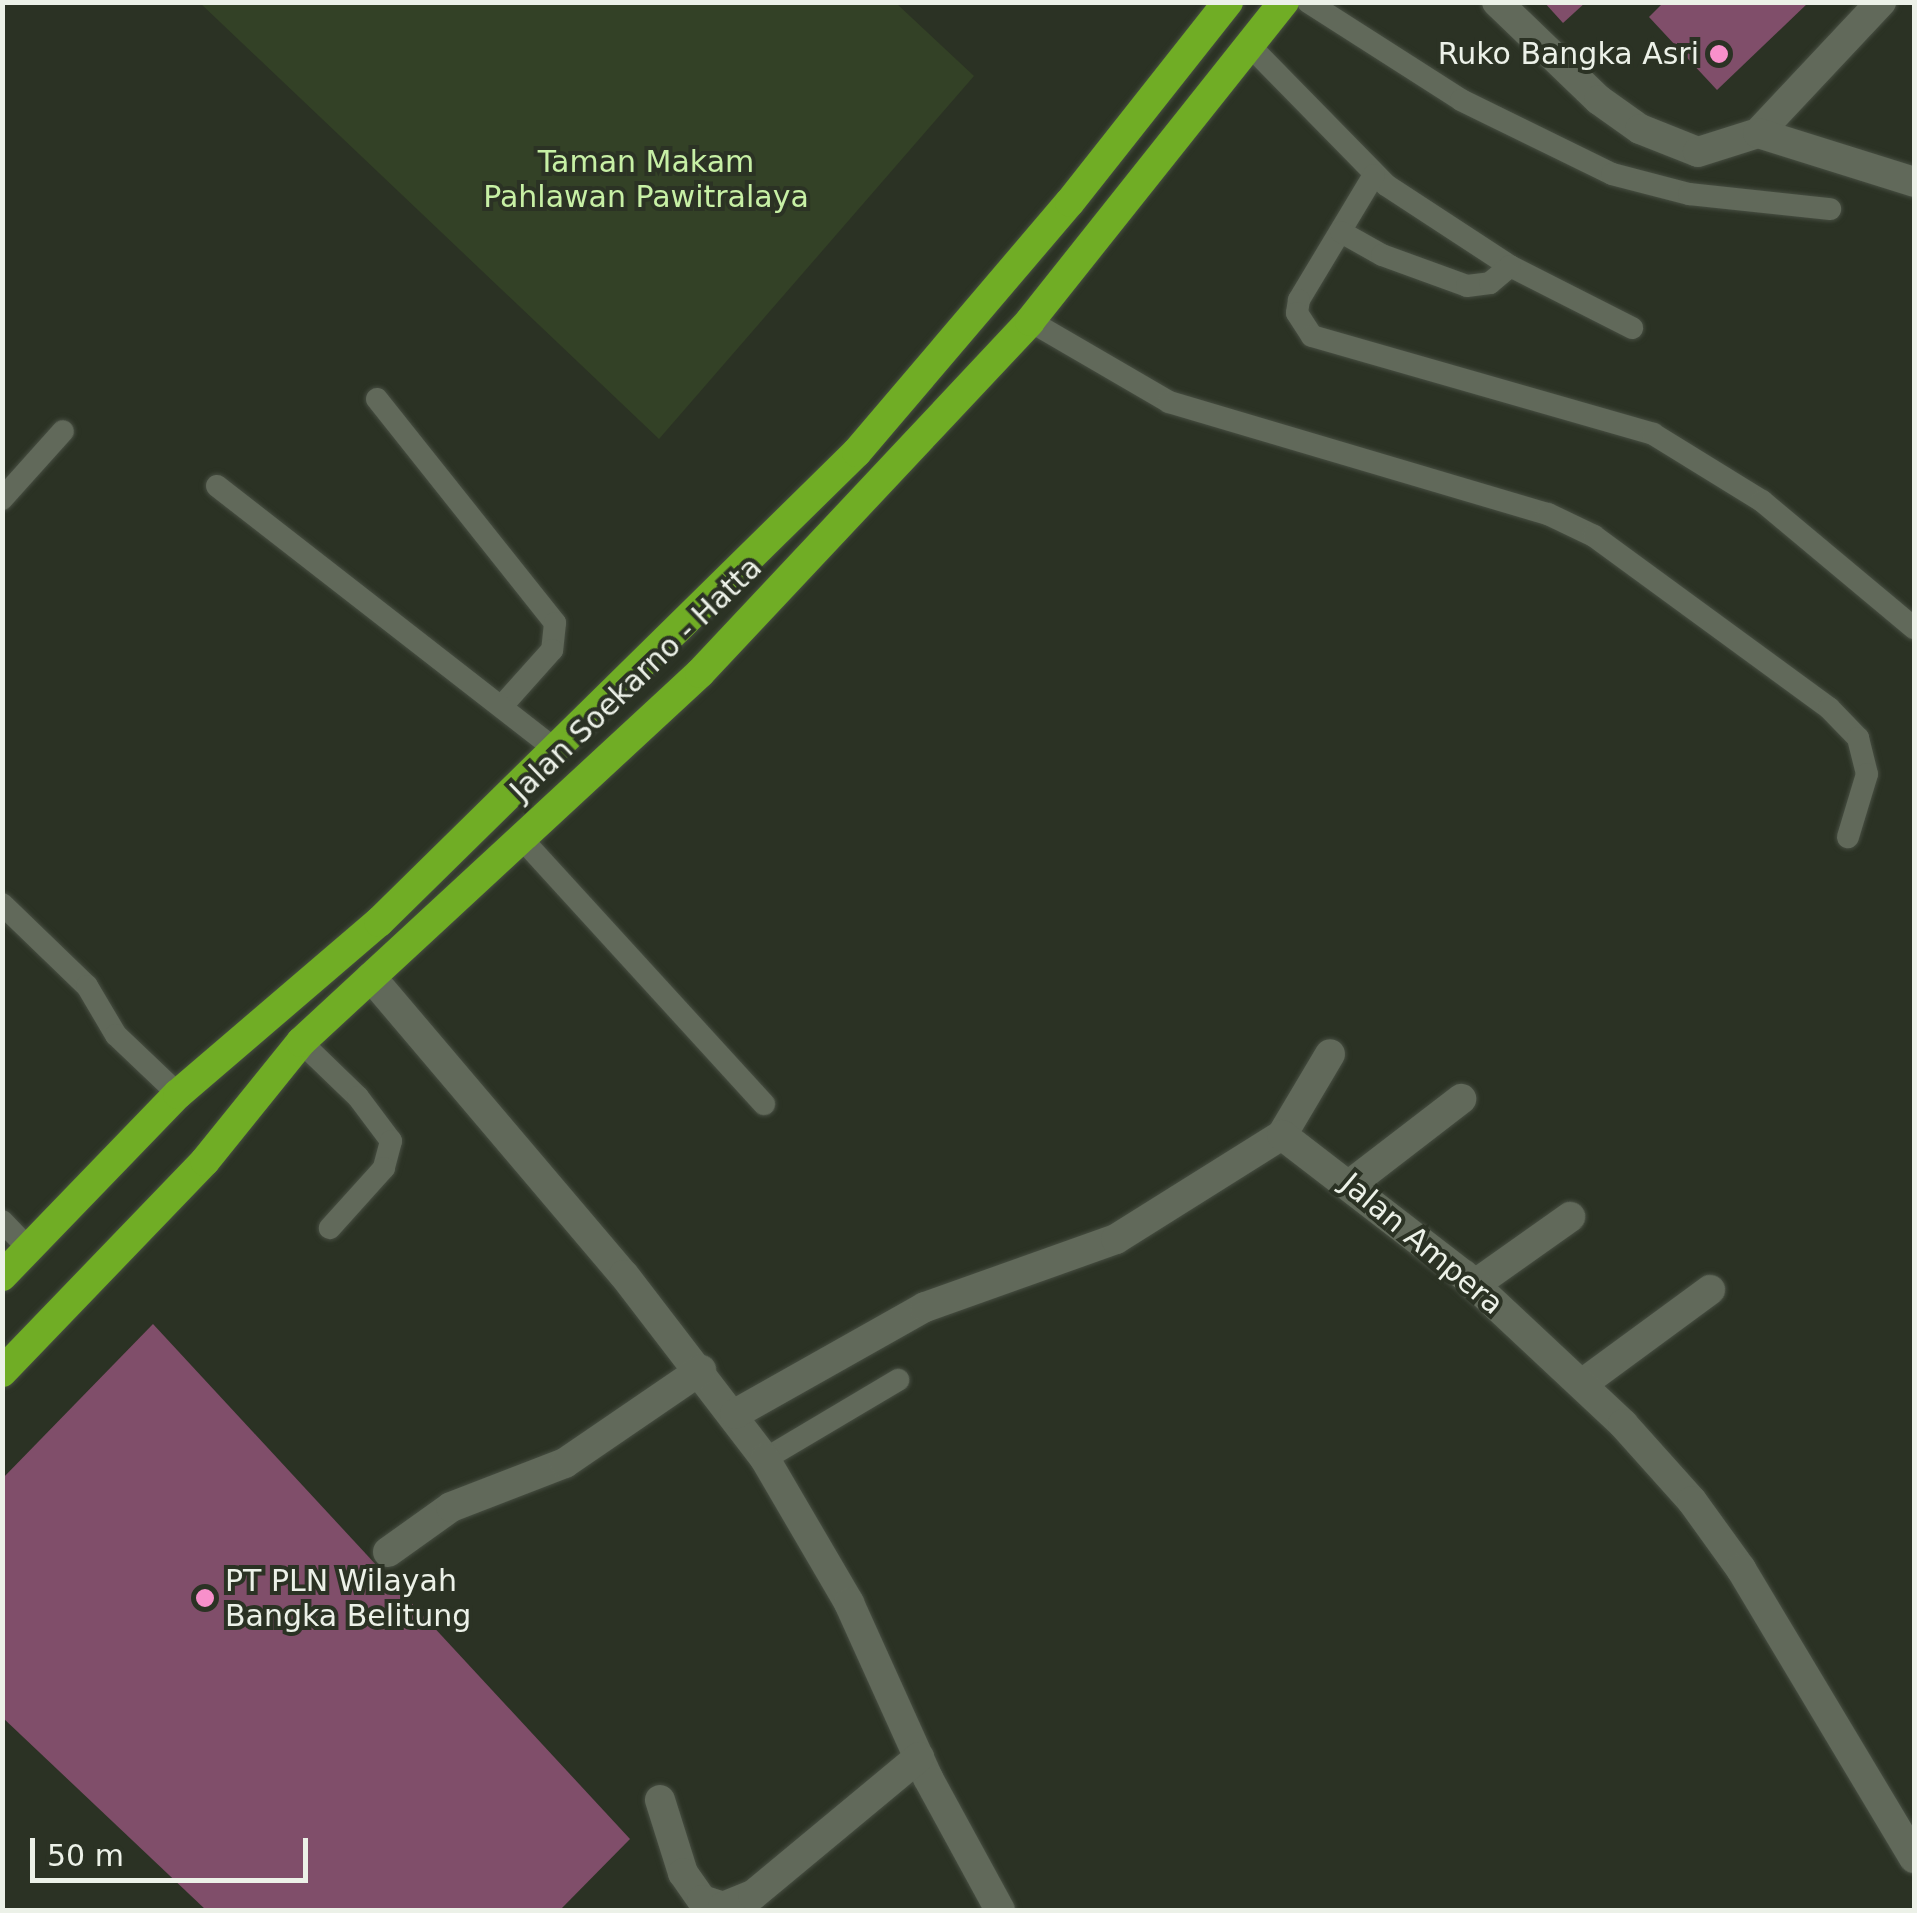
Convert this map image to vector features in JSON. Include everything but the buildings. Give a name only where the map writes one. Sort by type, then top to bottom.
[{"type":"highway","name":"Jalan Soekarno - Hatta","points":[[2,1276],[178,1094],[379,922],[857,452],[994,293],[1228,2]]},
{"type":"highway","name":"Jalan Soekarno - Hatta","points":[[2,1372],[205,1161],[301,1042],[700,672],[1030,321],[1284,2]]},
{"type":"highway","points":[[994,293],[1030,321]]},
{"type":"street","points":[[1497,2],[1599,100],[1680,148],[1714,151],[1758,133],[1881,2]]},
{"type":"street","points":[[1758,133],[1914,182]]},
{"type":"street","points":[[371,978],[735,1414],[849,1603],[919,1757],[1000,1910]]},
{"type":"street","points":[[735,1414],[925,1307],[1116,1239],[1282,1135],[1330,1054]]},
{"type":"street","points":[[1352,1183],[1461,1099]]},
{"type":"street","name":"Jalan Ampera","points":[[1282,1135],[1352,1183],[1474,1285],[1582,1384],[1692,1502],[1741,1569],[1912,1854]]},
{"type":"street","points":[[1474,1285],[1570,1218]]},
{"type":"street","points":[[1582,1384],[1710,1290]]},
{"type":"street","points":[[388,1552],[450,1506],[565,1463],[701,1370]]},
{"type":"street","points":[[660,1800],[683,1873],[702,1900],[723,1908],[753,1895],[919,1757]]},
{"type":"lane","points":[[1308,2],[1461,100],[1612,174],[1689,194],[1830,209]]},
{"type":"lane","points":[[1250,45],[1374,175],[1510,266],[1632,328]]},
{"type":"lane","points":[[1374,175],[1298,307],[1312,336],[1653,434],[1762,501],[1914,628]]},
{"type":"lane","points":[[1341,232],[1382,256],[1467,286],[1490,284],[1510,266]]},
{"type":"lane","points":[[1030,321],[1169,402],[1548,514],[1594,536],[1830,708],[1858,738],[1868,774],[1848,837]]},
{"type":"lane","points":[[377,399],[555,623],[552,650],[501,707]]},
{"type":"lane","points":[[2,499],[63,431]]},
{"type":"lane","points":[[217,486],[556,750]]},
{"type":"lane","points":[[522,839],[764,1104]]},
{"type":"lane","points":[[2,904],[87,986],[116,1034],[178,1094]]},
{"type":"lane","points":[[301,1042],[358,1097],[390,1141],[384,1168],[330,1228]]},
{"type":"lane","points":[[2,1221],[28,1248]]},
{"type":"lane","points":[[765,1459],[898,1380]]},
{"type":"green space","name":"Taman Makam Pahlawan Pawitralaya","points":[[200,3],[896,3],[974,76],[659,439]]},
{"type":"place","name":"Ruko Bangka Asri","points":[[1719,54]]},
{"type":"place","name":"PT PLN Wilayah Bangka Belitung","points":[[205,1598]]}]
